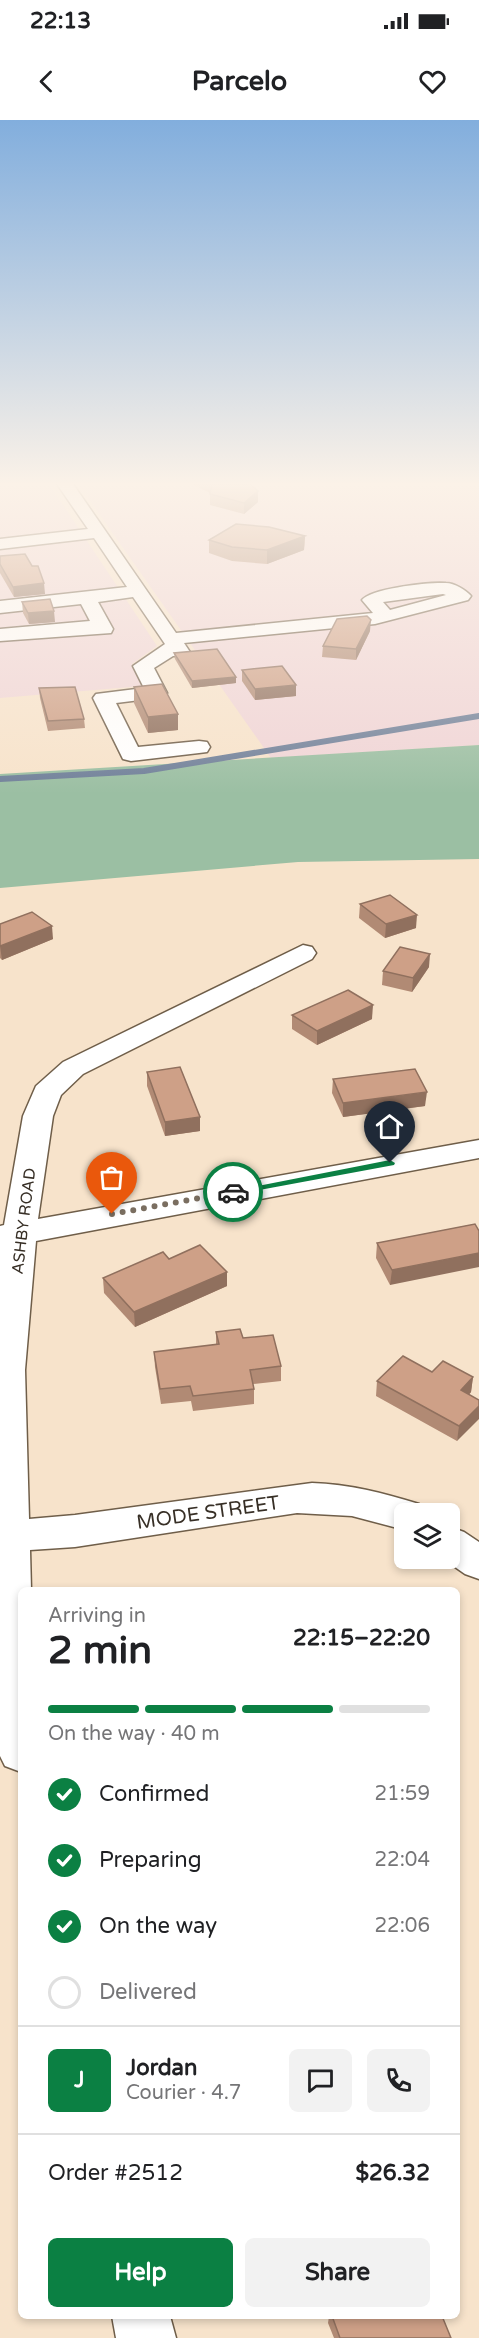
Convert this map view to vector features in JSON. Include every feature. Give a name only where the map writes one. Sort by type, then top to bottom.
[{"type":"street","points":[[136,588],[176,645]]},
{"type":"street","points":[[0,607],[138,591]]},
{"type":"street","points":[[0,635],[103,627],[87,598]]},
{"type":"street","points":[[199,747],[131,754],[103,698],[157,693],[143,666],[176,645],[386,616]]},
{"type":"street","name":"ASHBY ROAD","points":[[18,1727],[12,1677],[7,1370],[10,1234],[38,1116],[47,1092],[61,1077],[139,1033],[303,953]]},
{"type":"street","points":[[10,1234],[413,1159],[479,1149]]},
{"type":"street","name":"MODE STREET","points":[[10,1536],[75,1532],[308,1498],[330,1497],[364,1502],[394,1512]]},
{"type":"street","points":[[460,1550],[479,1563]]},
{"type":"street","points":[[142,2319],[146,2338]]},
{"type":"shaded area","points":[[0,588],[118,588],[157,646],[132,664],[143,686],[0,698]]},
{"type":"shaded area","points":[[151,588],[479,588],[479,745],[271,758]]},
{"type":"green space","points":[[479,745],[479,859],[298,862],[0,888],[0,774]]},
{"type":"building","points":[[50,599],[54,611],[28,613],[22,602]]},
{"type":"building","points":[[367,616],[371,620],[356,649],[323,646],[337,619]]},
{"type":"building","points":[[217,649],[236,677],[192,681],[174,653]]},
{"type":"building","points":[[282,666],[296,685],[255,689],[242,670]]},
{"type":"building","points":[[162,684],[178,714],[148,717],[134,687]]},
{"type":"building","points":[[75,687],[84,719],[48,721],[39,688]]},
{"type":"building","points":[[390,895],[417,915],[386,924],[360,904]]},
{"type":"building","points":[[32,912],[52,926],[0,946],[0,924]]},
{"type":"building","points":[[400,947],[430,954],[413,978],[383,971]]},
{"type":"building","points":[[348,990],[373,1005],[317,1031],[292,1015]]},
{"type":"building","points":[[180,1067],[200,1117],[165,1122],[147,1072]]},
{"type":"building","points":[[415,1069],[427,1092],[343,1103],[333,1079]]},
{"type":"building","points":[[475,1224],[479,1231],[479,1253],[392,1270],[377,1243]]},
{"type":"building","points":[[200,1245],[227,1272],[134,1312],[103,1278],[163,1252],[169,1259]]},
{"type":"building","points":[[240,1329],[243,1338],[273,1335],[281,1366],[250,1370],[254,1389],[193,1396],[190,1386],[160,1389],[154,1352],[219,1344],[216,1332]]},
{"type":"building","points":[[403,1356],[432,1372],[443,1361],[473,1377],[461,1390],[479,1400],[479,1406],[459,1426],[377,1381]]},
{"type":"building","points":[[333,2319],[443,2319],[451,2338],[340,2338]]},
{"type":"waterway","points":[[0,779],[144,771],[479,716]]},
{"type":"way so far","points":[[112,1214],[233,1192]]},
{"type":"route","points":[[233,1192],[390,1163]]}]
